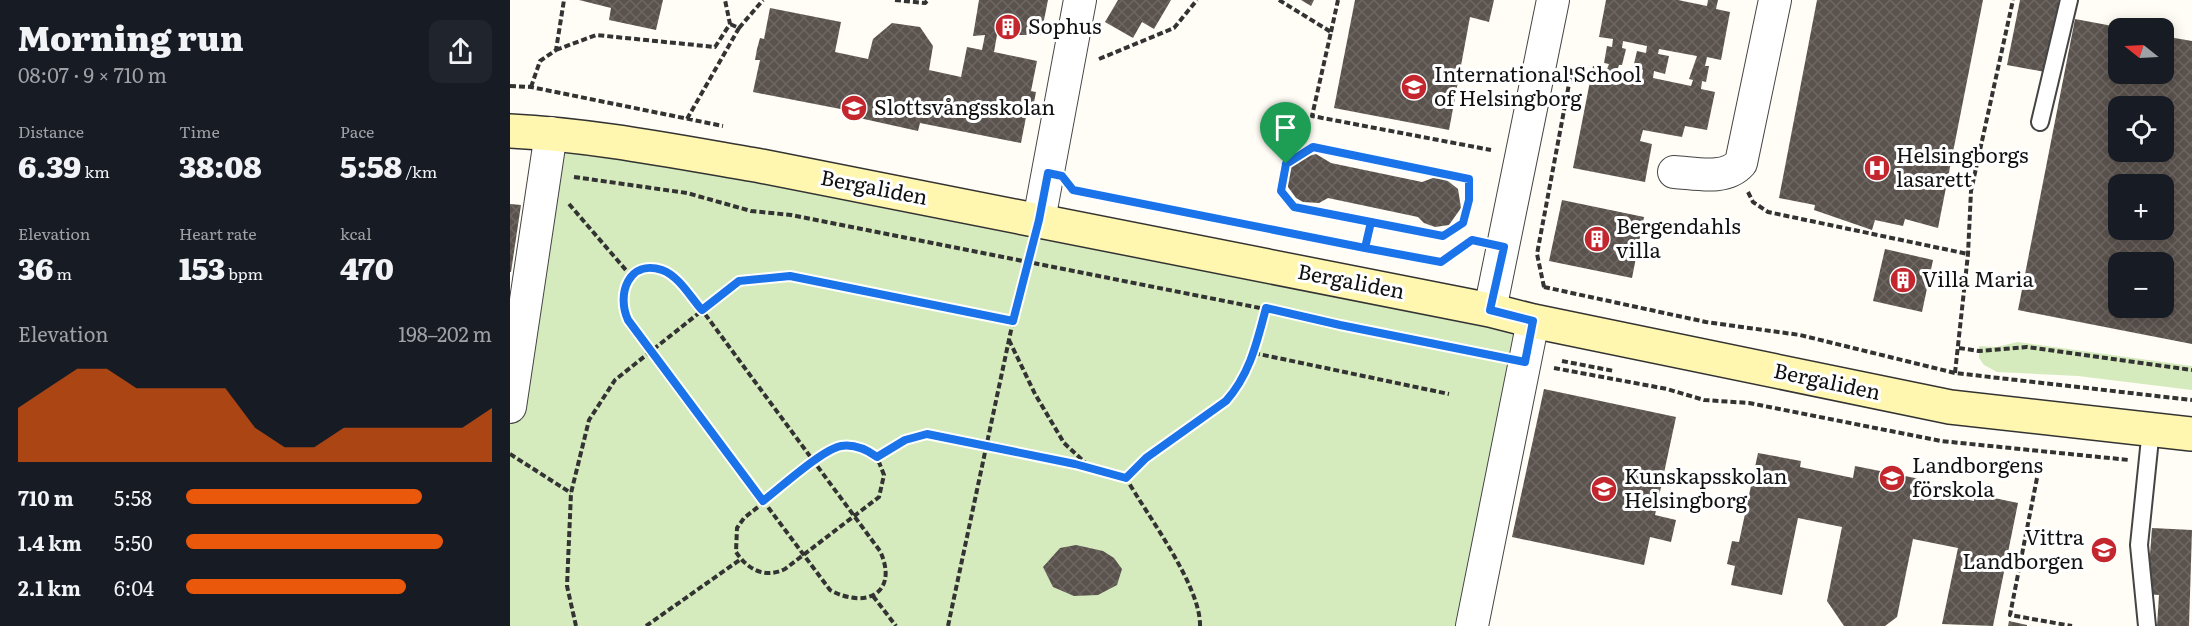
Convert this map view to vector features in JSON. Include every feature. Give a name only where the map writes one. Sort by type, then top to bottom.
[{"type":"street","points":[[1039,220],[1080,0]]},
{"type":"street","points":[[1490,310],[1553,0]]},
{"type":"street","points":[[1674,172],[1722,174],[1735,170],[1741,163],[1775,0]]},
{"type":"street","name":"Bergaliden","points":[[510,131],[551,133],[761,166],[1490,310],[1533,321],[1950,407],[2192,434]]},
{"type":"street","points":[[510,407],[551,133]]},
{"type":"street","points":[[1472,626],[1533,321]]},
{"type":"lane","points":[[2040,122],[2069,0]]},
{"type":"lane","points":[[2147,626],[2139,545],[2151,429]]},
{"type":"path","points":[[556,50],[564,0]]},
{"type":"path","points":[[531,87],[540,62],[556,50],[596,35],[715,47],[730,24],[725,0]]},
{"type":"path","points":[[687,119],[739,28],[763,0]]},
{"type":"path","points":[[895,0],[925,3],[928,0]]},
{"type":"path","points":[[1094,61],[1174,28],[1197,0]]},
{"type":"path","points":[[1279,0],[1331,32]]},
{"type":"path","points":[[1338,0],[1312,116],[1491,150]]},
{"type":"path","points":[[1955,373],[1968,254],[1971,191],[2013,0]]},
{"type":"path","points":[[730,24],[739,28]]},
{"type":"path","points":[[1313,147],[1469,179],[1469,200],[1463,223],[1443,236],[1371,222],[1294,207],[1281,191],[1286,164],[1313,147]]},
{"type":"path","points":[[1735,170],[1754,202],[1768,212],[1968,254]]},
{"type":"path","points":[[1048,173],[1062,176],[1073,190],[1441,262],[1472,240],[1537,254]]},
{"type":"path","points":[[545,176],[614,180],[687,193],[751,211],[791,215],[1266,308],[1340,325],[1667,389],[1704,400],[1749,403],[1941,441],[2148,462]]},
{"type":"path","points":[[545,176],[632,276]]},
{"type":"path","points":[[948,626],[1013,321],[1039,220]]},
{"type":"path","points":[[1365,248],[1371,222]]},
{"type":"path","points":[[640,270],[664,270],[673,276],[702,310],[880,551],[886,563],[886,574],[881,588],[873,596],[865,600],[853,600],[830,590],[651,350],[622,307],[622,295],[632,276],[640,270]]},
{"type":"path","points":[[576,626],[567,586],[571,493],[589,420],[615,380],[739,281],[790,276],[1013,321]]},
{"type":"path","points":[[1544,287],[1706,322],[1800,335],[1955,373],[2192,400]]},
{"type":"path","points":[[1126,478],[1146,458],[1226,401],[1245,377],[1266,308]]},
{"type":"path","points":[[1009,340],[1035,394],[1064,443],[1092,469]]},
{"type":"path","points":[[1959,348],[1996,350],[2027,347],[2192,370]]},
{"type":"path","points":[[1254,353],[1449,394]]},
{"type":"path","points":[[1562,361],[1619,372]]},
{"type":"path","points":[[877,457],[905,440],[927,434],[1126,478],[1193,593],[1200,616],[1200,626]]},
{"type":"path","points":[[839,446],[858,447],[877,457],[884,475],[879,497],[804,555],[776,573],[762,573],[749,568],[736,552],[737,528],[744,518],[763,501],[814,462],[839,446]]},
{"type":"path","points":[[510,454],[571,493]]},
{"type":"path","points":[[2037,478],[2010,615],[2072,626]]},
{"type":"path","points":[[646,626],[741,560]]},
{"type":"path","points":[[873,596],[896,626]]},
{"type":"green space","points":[[551,133],[1531,324],[1472,626],[510,626],[510,407]]},
{"type":"green space","points":[[2018,342],[2192,366],[2192,390],[2078,376],[1997,372],[1984,365],[1979,358],[1979,346],[1996,347]]},
{"type":"building","points":[[579,0],[663,0],[656,30],[609,20],[611,8]]},
{"type":"building","name":"Slottsvångsskolan","points":[[979,0],[1048,0],[1041,35],[997,35],[994,52],[1037,61],[1031,91],[1036,92],[1032,113],[1027,112],[1021,143],[920,123],[918,131],[855,117],[856,112],[753,92],[760,60],[755,60],[757,49],[760,38],[764,39],[770,8],[841,22],[835,52],[868,59],[873,39],[892,23],[920,27],[933,46],[929,70],[961,77],[967,47],[982,50],[985,35],[973,36]]},
{"type":"building","points":[[1118,0],[1171,0],[1154,29],[1142,22],[1133,38],[1105,22]]},
{"type":"building","points":[[1301,0],[1314,0],[1311,6]]},
{"type":"building","points":[[1355,0],[1494,0],[1489,22],[1470,17],[1449,130],[1334,108]]},
{"type":"building","points":[[1606,0],[1678,0],[1707,6],[1708,0],[1718,0],[1716,9],[1730,12],[1721,60],[1707,57],[1705,66],[1709,66],[1706,82],[1702,81],[1701,89],[1715,92],[1707,130],[1685,126],[1682,137],[1643,130],[1640,141],[1652,144],[1645,182],[1573,168],[1593,66],[1607,69],[1609,64],[1604,63],[1607,46],[1612,47],[1613,39],[1599,37]],"holes":[[[1623,41],[1647,46],[1646,53],[1637,51],[1633,68],[1643,70],[1642,76],[1617,71],[1619,65],[1622,65],[1626,49],[1622,48]],[[1659,49],[1697,56],[1689,79],[1693,80],[1691,86],[1653,78],[1654,71],[1665,74],[1669,56],[1658,54]]]},
{"type":"building","points":[[1817,0],[1983,0],[1938,228],[1905,219],[1903,226],[1875,220],[1872,230],[1814,210],[1815,205],[1779,198]]},
{"type":"building","points":[[2020,0],[2059,0],[2045,72],[2007,65]]},
{"type":"building","points":[[2075,19],[2108,25],[2108,84],[2174,84],[2174,38],[2192,41],[2192,344],[2018,310]]},
{"type":"building","points":[[1316,154],[1331,163],[1422,182],[1433,178],[1444,178],[1458,189],[1461,208],[1449,225],[1435,227],[1424,223],[1418,217],[1328,198],[1319,203],[1303,202],[1296,198],[1288,187],[1288,172],[1297,159]]},
{"type":"building","name":"Bergendahls villa","points":[[1562,200],[1644,217],[1632,278],[1549,261]]},
{"type":"building","points":[[510,204],[521,205],[511,272],[510,272]]},
{"type":"building","name":"Villa Maria","points":[[1885,249],[1933,260],[1922,312],[1873,301]]},
{"type":"building","name":"Kunskapsskolan Helsingborg","points":[[1544,389],[1676,417],[1655,515],[1676,520],[1671,542],[1650,537],[1644,565],[1512,537]]},
{"type":"building","points":[[1758,453],[1801,461],[1800,467],[1853,478],[1855,466],[1920,479],[1918,489],[1974,501],[1975,494],[2018,503],[1993,626],[1942,624],[1958,548],[1913,539],[1897,617],[1885,626],[1844,626],[1827,601],[1842,527],[1798,518],[1782,595],[1731,585],[1735,566],[1727,564],[1732,541],[1739,542]]},
{"type":"building","points":[[2152,528],[2192,530],[2189,626],[2157,626],[2159,595],[2147,594]]},
{"type":"building","points":[[1076,545],[1103,551],[1114,558],[1122,569],[1117,585],[1098,595],[1074,596],[1053,587],[1043,567],[1060,548]]},
{"type":"building","points":[[2009,621],[2027,625],[2027,626],[2008,626]]},
{"type":"place","name":"Sophus","points":[[1008,27]]},
{"type":"place","name":"International School of Helsingborg","points":[[1414,87]]},
{"type":"place","name":"Slottsvångsskolan","points":[[854,108]]},
{"type":"place","name":"Helsingborgs lasarett","points":[[1877,168]]},
{"type":"place","name":"Bergendahls villa","points":[[1597,239]]},
{"type":"place","name":"Villa Maria","points":[[1903,280]]},
{"type":"place","name":"Landborgens förskola","points":[[1892,478]]},
{"type":"place","name":"Kunskapsskolan Helsingborg","points":[[1604,489]]},
{"type":"place","name":"Vittra Landborgen","points":[[2104,550]]},
{"type":"route","points":[[1286,164],[1281,191],[1294,207],[1371,222],[1365,248],[1073,190],[1062,176],[1048,173],[1039,220],[1013,321],[860,288],[790,276],[739,281],[702,310],[673,276],[664,270],[652,268],[640,270],[632,276],[622,295],[622,307],[628,320],[763,501],[824,454],[839,446],[858,447],[877,457],[905,440],[927,434],[1075,464],[1126,478],[1146,458],[1226,401],[1236,390],[1245,377],[1256,348],[1266,308],[1525,362],[1533,321],[1490,310],[1504,247],[1472,240],[1441,262],[1365,248],[1367,236],[1371,222],[1443,236],[1463,223],[1469,200],[1469,179],[1313,147],[1286,164]]}]
